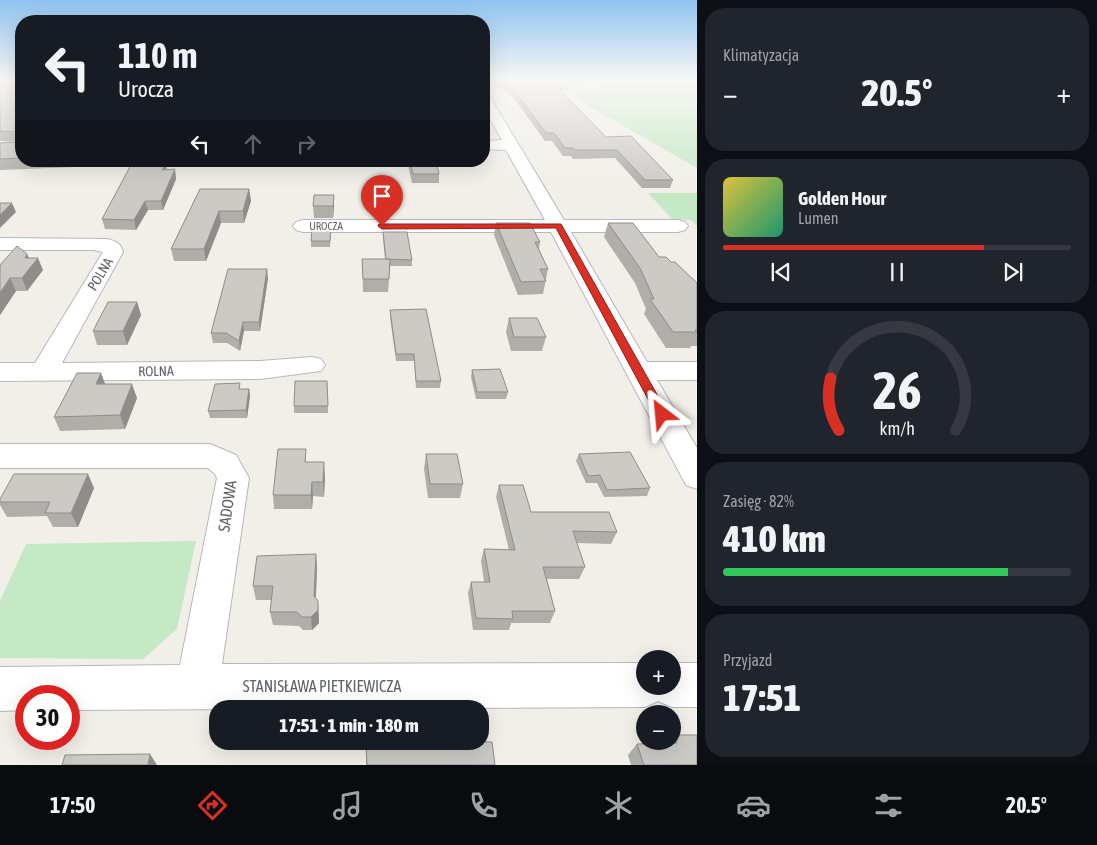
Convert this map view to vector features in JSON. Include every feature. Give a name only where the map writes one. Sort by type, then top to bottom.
[{"type":"street","points":[[495,116],[638,371],[687,443],[697,476]]},
{"type":"street","points":[[490,145],[512,145]]},
{"type":"street","name":"UROCZA","points":[[304,226],[678,226]]},
{"type":"street","name":"POLNA","points":[[0,244],[93,244],[107,245],[112,248],[113,252],[42,372]]},
{"type":"street","name":"ROLNA","points":[[0,372],[260,370],[312,365]]},
{"type":"street","points":[[638,371],[697,371]]},
{"type":"street","name":"SADOWA","points":[[0,456],[210,456],[222,460],[231,468],[233,478],[197,686]]},
{"type":"street","name":"STANISŁAWA PIETKIEWICZA","points":[[0,689],[197,686],[636,685]]},
{"type":"street","points":[[681,685],[697,685]]},
{"type":"green space","points":[[605,116],[697,116],[697,168]]},
{"type":"green space","points":[[648,193],[697,193],[697,226],[691,220],[672,219]]},
{"type":"green space","points":[[196,541],[177,629],[143,659],[0,658],[0,601],[26,544]]},
{"type":"building","points":[[0,116],[15,116],[15,132],[0,131]]},
{"type":"building","points":[[533,116],[585,116],[606,137],[631,136],[673,180],[645,180],[617,150],[575,150],[573,148],[565,148],[554,133],[546,133]]},
{"type":"building","points":[[15,142],[15,158],[0,159],[0,143]]},
{"type":"building","points":[[130,167],[164,167],[162,170],[175,169],[161,201],[145,201],[134,220],[102,219]]},
{"type":"building","points":[[411,167],[437,167],[439,174],[413,174]]},
{"type":"building","points":[[200,189],[249,189],[243,211],[219,211],[204,249],[171,249]]},
{"type":"building","points":[[314,195],[334,195],[333,206],[313,206]]},
{"type":"building","points":[[0,203],[12,203],[0,215]]},
{"type":"building","points":[[496,223],[530,223],[540,242],[535,242],[548,269],[540,269],[546,281],[521,282]]},
{"type":"building","points":[[608,223],[633,223],[659,257],[666,257],[671,262],[675,262],[697,283],[697,330],[695,330],[697,332],[673,332],[650,299],[654,299],[640,268]]},
{"type":"building","points":[[312,228],[331,228],[330,241],[311,241]]},
{"type":"building","points":[[383,232],[407,232],[412,260],[386,259]]},
{"type":"building","points":[[17,246],[27,254],[25,258],[38,258],[22,278],[10,278],[0,293],[0,265]]},
{"type":"building","points":[[362,259],[390,259],[389,279],[363,279]]},
{"type":"building","points":[[228,269],[267,269],[259,322],[243,322],[239,341],[226,333],[211,333]]},
{"type":"building","points":[[108,302],[137,302],[123,331],[93,331]]},
{"type":"building","points":[[426,309],[441,381],[416,381],[414,354],[396,354],[390,310]]},
{"type":"building","points":[[509,318],[537,318],[546,337],[514,337]]},
{"type":"building","points":[[500,369],[508,392],[477,392],[472,370]]},
{"type":"building","points":[[77,373],[101,373],[96,384],[132,384],[120,415],[54,417]]},
{"type":"building","points":[[295,381],[327,381],[328,406],[294,406]]},
{"type":"building","points":[[240,383],[239,389],[249,389],[246,410],[208,411],[215,384]]},
{"type":"building","points":[[278,449],[306,449],[305,462],[324,462],[323,482],[312,482],[311,495],[273,495]]},
{"type":"building","points":[[630,452],[650,488],[607,490],[600,475],[588,476],[579,454]]},
{"type":"building","points":[[426,454],[457,454],[463,484],[430,484]]},
{"type":"building","points":[[14,474],[88,474],[71,513],[45,513],[50,502],[0,502]]},
{"type":"building","points":[[499,485],[523,485],[531,512],[609,512],[617,532],[573,531],[585,567],[543,567],[555,611],[512,611],[513,619],[476,618],[471,582],[490,582],[484,549],[515,550]]},
{"type":"building","points":[[316,554],[314,596],[318,601],[318,610],[311,617],[302,617],[297,612],[270,612],[273,586],[253,586],[257,556]]},
{"type":"building","points":[[681,735],[697,735],[697,765],[644,765],[639,750],[681,750]]},
{"type":"building","points":[[489,742],[492,742],[495,765],[367,765],[366,750],[489,750]]},
{"type":"building","points":[[150,754],[148,765],[62,765],[65,755]]},
{"type":"route","points":[[382,226],[558,226],[662,414]]}]
